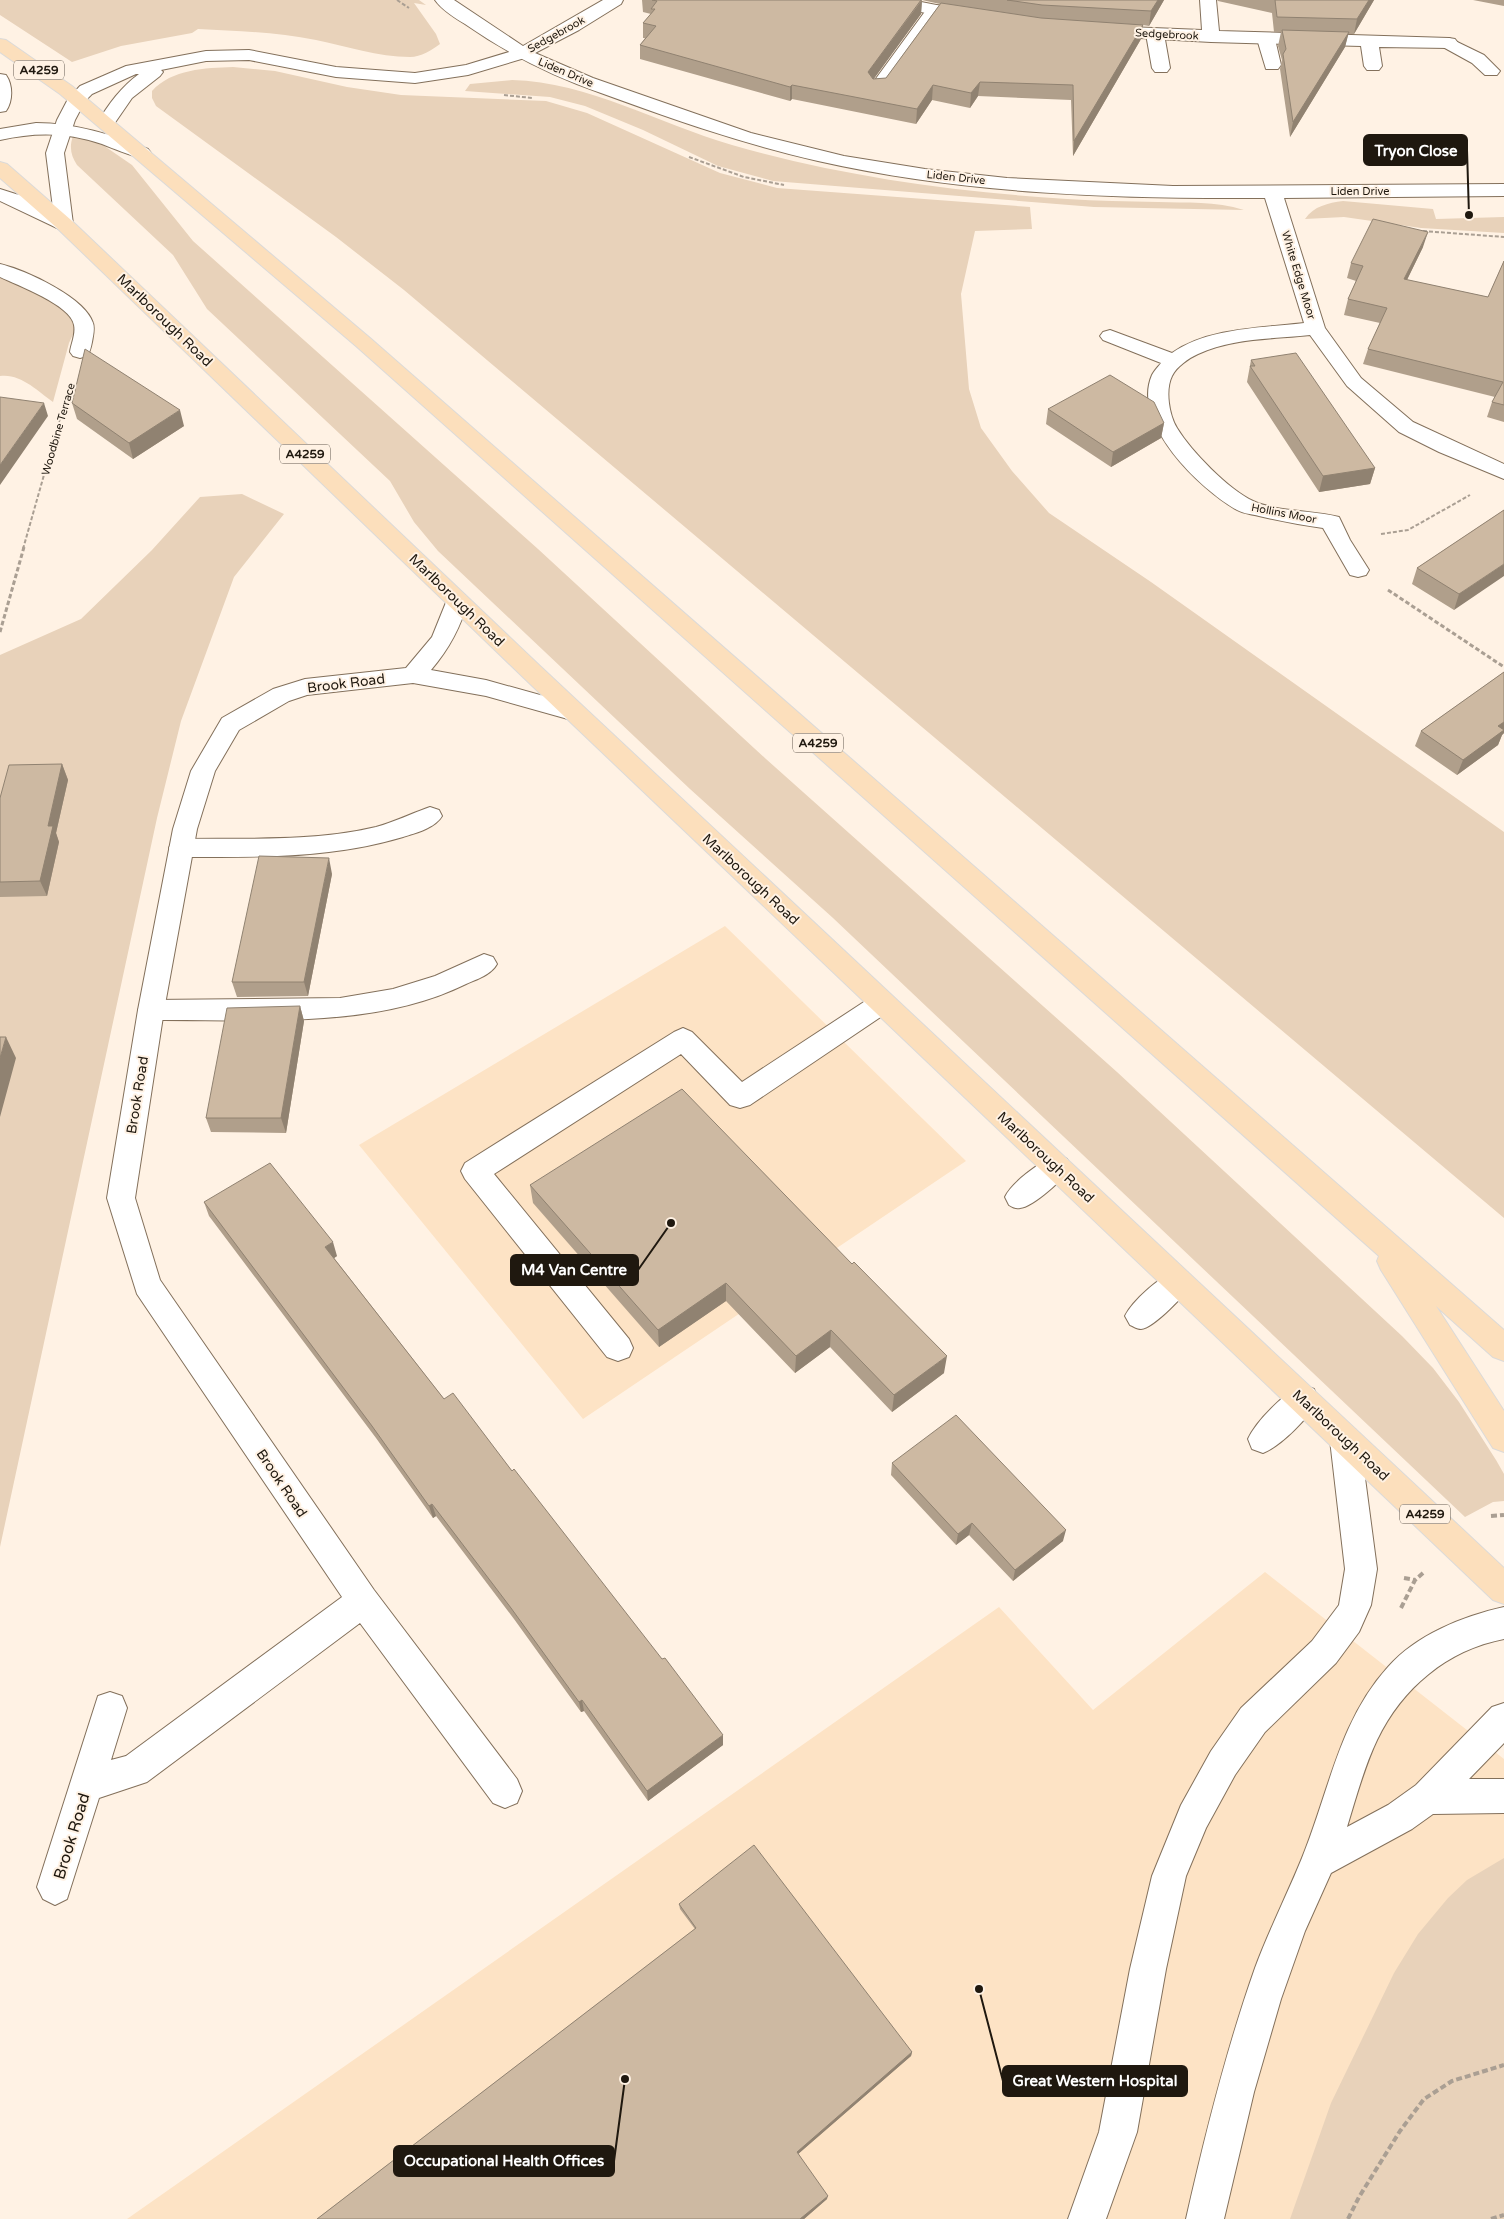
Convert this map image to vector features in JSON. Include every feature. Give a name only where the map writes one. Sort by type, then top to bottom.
[{"type":"main road","name":"A4259","points":[[0,44],[77,99],[363,342],[1504,1348]]},
{"type":"main road","name":"Marlborough Road","points":[[0,168],[64,224],[575,713],[1504,1588]]},
{"type":"main road","points":[[1372,1232],[1504,1438]]},
{"type":"street","name":"Liden Drive","points":[[443,0],[478,25],[522,52],[576,78],[705,124],[757,140],[843,161],[938,176],[1030,185],[1119,190],[1504,190]]},
{"type":"street","name":"Sedgebrook","points":[[77,99],[96,84],[132,70],[206,56],[249,55],[336,72],[370,76],[415,78],[468,70],[522,52],[573,26],[615,0]]},
{"type":"street","points":[[886,0],[987,19]]},
{"type":"street","name":"Sedgebrook","points":[[1208,0],[1211,37]]},
{"type":"street","points":[[878,88],[935,10]]},
{"type":"street","name":"Sedgebrook","points":[[1086,30],[1266,39],[1449,43],[1478,60],[1491,71]]},
{"type":"street","points":[[1155,34],[1160,68]]},
{"type":"street","points":[[1266,39],[1272,65]]},
{"type":"street","points":[[1368,40],[1373,66]]},
{"type":"street","points":[[106,123],[116,105],[133,85],[168,64]]},
{"type":"street","points":[[0,80],[3,96],[0,107]]},
{"type":"street","points":[[64,224],[55,153],[62,129],[77,99]]},
{"type":"street","points":[[0,135],[34,128],[62,129],[89,133],[142,153]]},
{"type":"street","name":"White Edge Moor","points":[[1272,191],[1283,220],[1315,328],[1354,382],[1406,427],[1504,472]]},
{"type":"street","points":[[0,194],[64,224]]},
{"type":"street","points":[[0,270],[60,299],[80,315],[84,326],[80,352]]},
{"type":"street","name":"Hollins Moor","points":[[1315,328],[1244,336],[1211,343],[1190,350],[1174,361],[1162,375],[1159,390],[1160,408],[1166,428],[1193,463],[1215,484],[1246,506],[1292,517],[1331,522],[1339,540],[1358,570]]},
{"type":"street","points":[[1110,336],[1174,361]]},
{"type":"street","points":[[413,676],[443,639],[451,623],[457,600]]},
{"type":"street","name":"Brook Road","points":[[505,1791],[363,1601],[147,1285],[120,1198],[151,1010],[185,829],[203,771],[230,724],[281,695],[305,687],[413,676],[486,688],[575,713]]},
{"type":"street","points":[[181,848],[301,846],[347,840],[402,828],[430,816]]},
{"type":"street","points":[[151,1010],[340,1008],[393,999],[443,984],[484,964]]},
{"type":"street","points":[[618,1348],[476,1171],[683,1039],[740,1098],[882,1003]]},
{"type":"street","points":[[1019,1197],[1057,1167]]},
{"type":"street","points":[[1140,1316],[1178,1282]]},
{"type":"street","points":[[1263,1439],[1303,1399]]},
{"type":"street","points":[[1087,2219],[1118,2132],[1148,1969],[1169,1876],[1193,1817],[1223,1762],[1253,1720],[1324,1652],[1348,1621],[1355,1605],[1361,1569],[1345,1440]]},
{"type":"street","name":"Brook Road","points":[[86,1784],[135,1770],[363,1601]]},
{"type":"street","points":[[1206,2219],[1232,2097],[1273,1968],[1302,1895],[1320,1860],[1356,1750],[1374,1713],[1388,1694],[1418,1662],[1475,1631],[1504,1623]]},
{"type":"street","name":"Brook Road","points":[[55,1887],[110,1708]]},
{"type":"street","points":[[1320,1860],[1400,1817],[1428,1797],[1504,1718]]},
{"type":"street","points":[[1428,1797],[1504,1796]]},
{"type":"path","name":"Woodbine Terrace","points":[[0,632],[80,352]]},
{"type":"path","points":[[1339,540],[1408,530],[1472,494]]},
{"type":"path","points":[[1358,570],[1504,667]]},
{"type":"path","points":[[1492,1515],[1504,1516]]},
{"type":"path","points":[[1348,2219],[1359,2197],[1400,2131],[1424,2099],[1452,2082],[1504,2065]]},
{"type":"path","points":[[1493,2219],[1504,2215]]},
{"type":"shaded area","points":[[0,0],[419,0],[426,5],[414,3],[436,34],[440,44],[418,56],[398,57],[287,35],[198,29],[192,33],[121,46],[72,62],[0,15]]},
{"type":"shaded area","points":[[233,67],[275,71],[347,87],[401,95],[546,101],[587,113],[720,173],[777,188],[1030,207],[1032,229],[975,231],[961,294],[969,389],[981,428],[1012,471],[1049,513],[1151,582],[1504,832],[1504,1218],[404,290],[336,237],[156,106],[152,98],[152,91],[169,78],[179,74],[200,69]]},
{"type":"shaded area","points":[[512,80],[569,88],[624,105],[732,145],[814,166],[856,174],[940,187],[1025,196],[1201,203],[1244,210],[1094,207],[773,181],[718,166],[643,130],[585,106],[550,97],[465,91],[470,84]]},
{"type":"shaded area","points":[[73,136],[100,143],[132,165],[193,241],[538,549],[766,759],[1117,1072],[1402,1336],[1433,1368],[1459,1402],[1496,1460],[1504,1474],[1504,1501],[1493,1502],[1465,1517],[833,918],[690,789],[438,551],[414,522],[390,481],[207,309],[173,255],[77,165],[71,151]]},
{"type":"shaded area","points":[[1343,201],[1433,209],[1436,219],[1504,217],[1504,233],[1421,228],[1344,217],[1305,219],[1322,206]]},
{"type":"shaded area","points":[[0,275],[50,298],[78,323],[69,343],[53,402],[22,380],[15,377],[0,376]]},
{"type":"shaded area","points":[[242,494],[284,514],[234,577],[181,721],[157,818],[0,1547],[0,655],[81,619],[152,550],[200,497]]},
{"type":"shaded area","points":[[725,926],[966,1161],[583,1419],[359,1145]]},
{"type":"shaded area","points":[[1265,1572],[1504,1759],[1504,2219],[127,2219],[999,1607],[1093,1710]]},
{"type":"shaded area","points":[[1504,1858],[1504,2219],[1290,2219],[1331,2103],[1394,1973],[1418,1934],[1448,1898],[1467,1880]]},
{"type":"building","points":[[652,0],[921,0],[868,72],[873,79],[886,78],[941,3],[1041,18],[1143,25],[1074,141],[1073,85],[980,82],[971,93],[933,85],[917,109],[792,85],[790,87],[640,45],[656,26],[643,23],[655,9],[651,9],[657,1]]},
{"type":"building","points":[[1007,0],[1158,0],[1151,11],[1042,5]]},
{"type":"building","points":[[1275,0],[1369,0],[1357,19],[1277,17]]},
{"type":"building","points":[[1282,30],[1349,32],[1293,122],[1283,54],[1286,49]]},
{"type":"building","points":[[1373,219],[1428,232],[1404,279],[1488,297],[1504,261],[1504,405],[1492,402],[1503,382],[1368,349],[1387,308],[1348,299],[1363,266],[1351,263]]},
{"type":"building","points":[[85,349],[180,410],[129,443],[72,403]]},
{"type":"building","points":[[1296,353],[1375,468],[1323,476],[1250,366],[1255,366],[1251,360]]},
{"type":"building","points":[[1110,375],[1154,402],[1164,423],[1113,452],[1048,409]]},
{"type":"building","points":[[0,397],[44,403],[0,465]]},
{"type":"building","points":[[1504,510],[1504,564],[1459,594],[1417,568]]},
{"type":"building","points":[[1504,672],[1504,722],[1498,726],[1504,730],[1463,760],[1421,731]]},
{"type":"building","points":[[62,764],[48,826],[53,826],[40,881],[0,882],[0,798],[9,765]]},
{"type":"building","points":[[259,856],[329,858],[304,982],[232,982]]},
{"type":"building","points":[[300,1006],[281,1118],[206,1118],[227,1008]]},
{"type":"building","points":[[0,1037],[6,1037],[0,1058]]},
{"type":"building","points":[[682,1089],[852,1264],[854,1262],[947,1356],[894,1395],[831,1330],[796,1356],[726,1283],[658,1330],[530,1185]]},
{"type":"building","points":[[270,1163],[333,1242],[325,1247],[444,1399],[453,1393],[512,1471],[514,1469],[662,1659],[665,1658],[723,1735],[647,1791],[582,1700],[579,1702],[432,1504],[429,1506],[372,1426],[204,1202]]},
{"type":"building","points":[[956,1415],[1066,1530],[1015,1570],[972,1523],[958,1534],[892,1463]]},
{"type":"building","points":[[754,1845],[912,2052],[797,2152],[828,2196],[800,2219],[317,2219],[696,1928],[679,1904]]},
{"type":"place","name":"Tryon Close","points":[[1469,215]]},
{"type":"place","name":"M4 Van Centre","points":[[671,1223]]},
{"type":"place","name":"Great Western Hospital","points":[[979,1989]]},
{"type":"place","name":"Occupational Health Offices","points":[[625,2079]]}]
